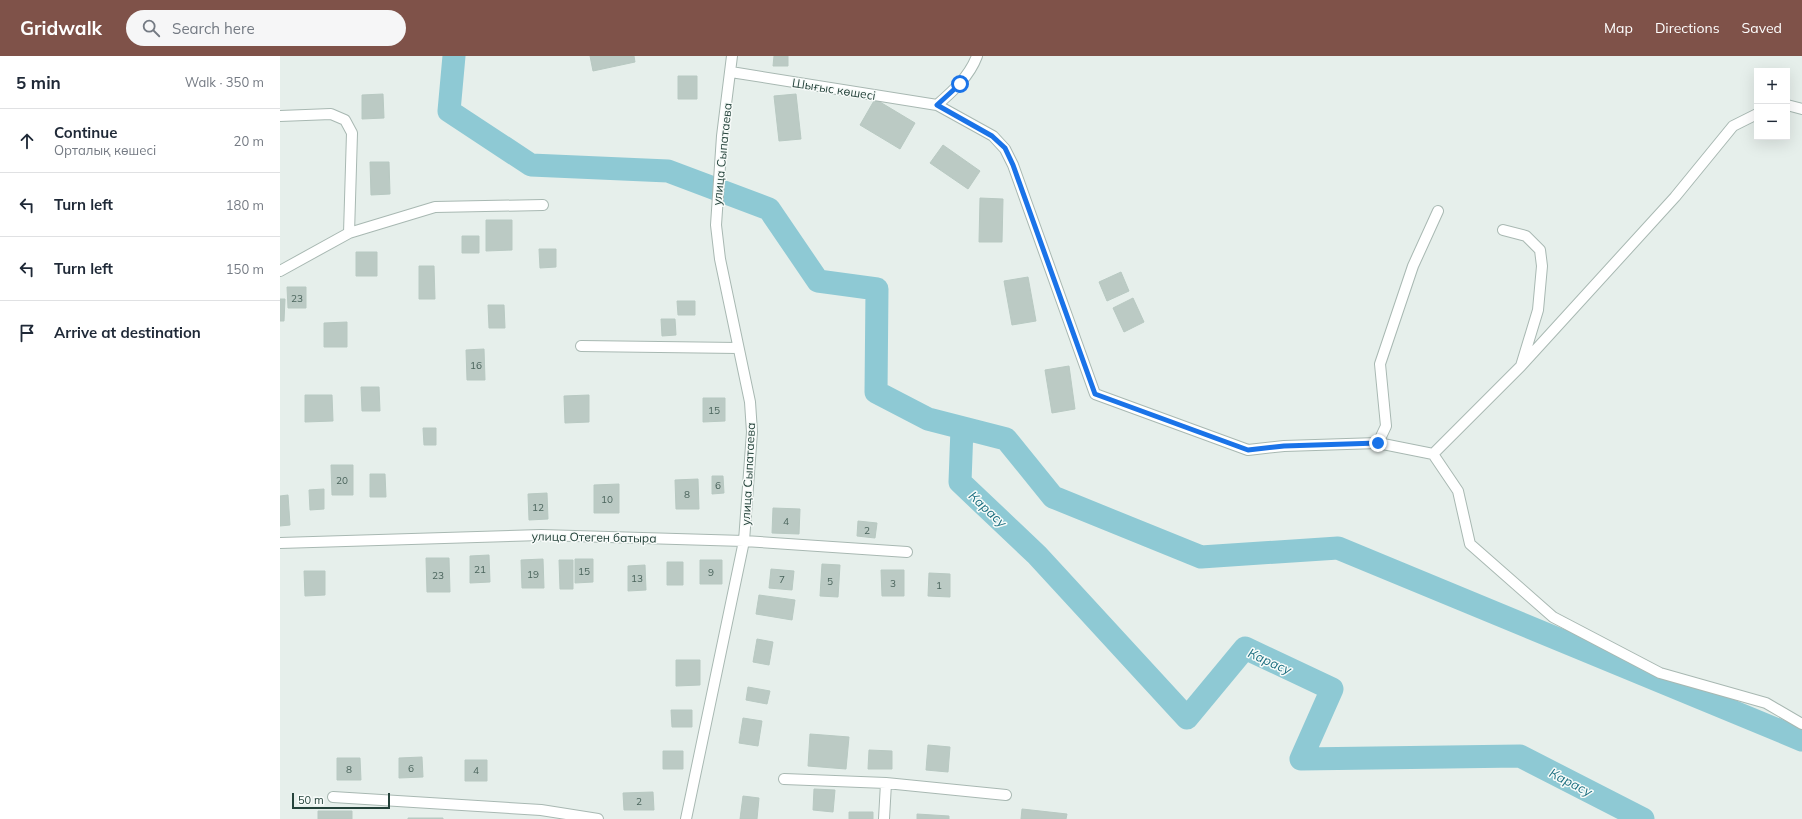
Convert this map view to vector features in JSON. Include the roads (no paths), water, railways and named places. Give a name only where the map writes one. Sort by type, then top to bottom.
[{"type":"street","name":"улица Сыпатаева","points":[[686,819],[744,541],[752,432],[750,402],[720,259],[716,225],[722,136],[732,56]]},
{"type":"street","points":[[976,56],[974,64],[960,84],[937,105],[992,136],[1005,148],[1013,165],[1095,394],[1248,450],[1284,446],[1378,443],[1433,454],[1458,492],[1470,544],[1554,618],[1660,673],[1766,703],[1802,724]]},
{"type":"street","name":"Шығыс көшесі","points":[[731,72],[937,105]]},
{"type":"street","points":[[1790,106],[1802,109]]},
{"type":"street","points":[[280,116],[331,114],[345,120],[352,133],[349,233]]},
{"type":"street","points":[[1433,454],[1521,366],[1676,196],[1733,126],[1754,116]]},
{"type":"street","points":[[280,271],[349,233],[435,207],[543,205]]},
{"type":"street","points":[[1378,443],[1386,426],[1380,364],[1412,266],[1438,212]]},
{"type":"street","points":[[1504,230],[1526,236],[1540,250],[1542,266],[1538,310],[1521,366]]},
{"type":"street","points":[[581,346],[738,348]]},
{"type":"street","name":"улица Отеген батыра","points":[[280,543],[541,535],[744,541],[907,552]]},
{"type":"street","points":[[784,779],[886,783],[1006,795]]},
{"type":"street","points":[[884,819],[886,783]]},
{"type":"street","points":[[333,797],[541,810],[598,819]]},
{"type":"waterway","points":[[454,56],[449,111],[531,165],[668,171],[769,209],[818,281],[877,289],[876,392],[928,419],[1006,439],[1053,497],[1201,557],[1338,548],[1802,740]]},
{"type":"waterway","name":"Карасу","points":[[962,428],[960,482],[1037,555],[1187,718],[1245,648],[1332,689],[1301,759],[1520,756],[1643,819]]}]
